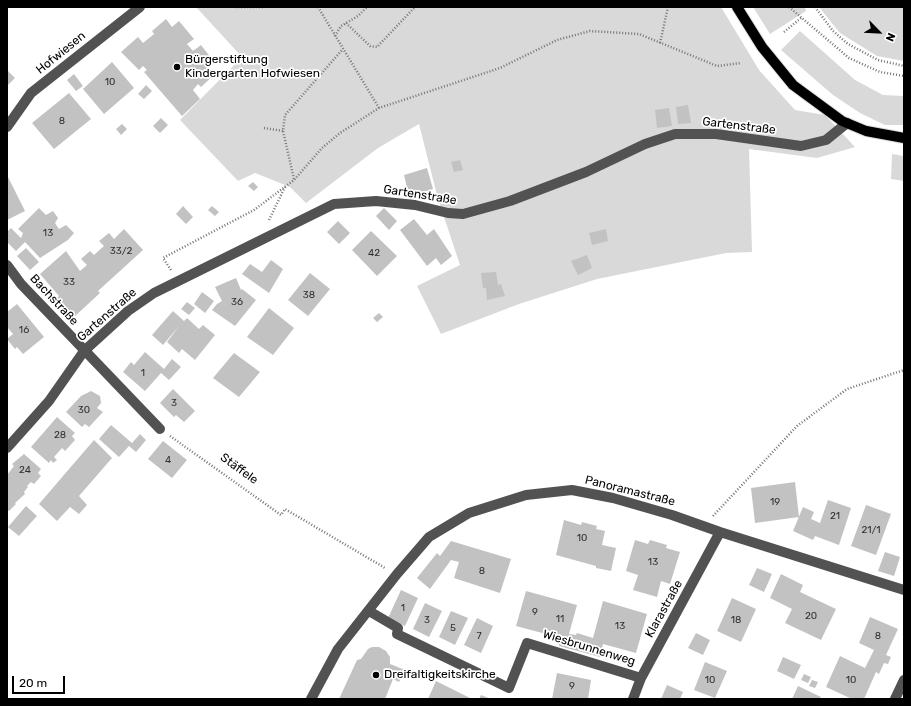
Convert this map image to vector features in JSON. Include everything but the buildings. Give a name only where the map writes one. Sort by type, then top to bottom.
[{"type":"main road","points":[[737,7],[762,47],[793,85],[847,123],[866,132],[904,138]]},
{"type":"street","name":"Hofwiesen","points":[[7,127],[32,93],[140,7]]},
{"type":"street","name":"Gartenstraße","points":[[7,448],[49,401],[84,351],[128,311],[154,293],[334,204],[376,201],[415,205],[448,213],[463,214],[484,209],[586,172],[645,144],[675,134],[716,134],[801,146],[826,140],[847,123]]},
{"type":"street","name":"Bachstraße","points":[[7,265],[21,284],[84,351]]},
{"type":"street","points":[[84,351],[160,429]]},
{"type":"street","name":"Panoramastraße","points":[[311,699],[338,649],[369,612],[396,574],[429,537],[468,513],[526,495],[572,490],[613,498],[672,515],[720,532],[904,590]]},
{"type":"street","name":"Klarastraße","points":[[633,699],[641,678],[720,532]]},
{"type":"street","name":"Wiesbrunnenweg","points":[[369,612],[398,628],[397,634],[509,688],[527,643],[641,678]]},
{"type":"street","points":[[895,699],[904,680]]},
{"type":"path","points":[[235,7],[265,7]]},
{"type":"path","points":[[318,7],[379,108]]},
{"type":"path","points":[[335,36],[341,26],[358,16],[367,7]]},
{"type":"path","points":[[346,23],[370,46],[377,46],[415,7]]},
{"type":"path","points":[[660,43],[668,7]]},
{"type":"path","points":[[789,7],[849,58],[880,72],[904,76]]},
{"type":"path","points":[[815,7],[833,31],[848,44],[878,60],[904,66]]},
{"type":"path","points":[[784,32],[801,18]]},
{"type":"path","points":[[178,281],[163,258],[254,210],[294,180],[322,148],[340,133],[379,108],[500,68],[558,40],[590,30],[639,34],[717,66],[741,63]]},
{"type":"path","points":[[294,180],[283,130],[285,115],[343,49]]},
{"type":"path","points":[[264,128],[283,130]]},
{"type":"path","points":[[268,222],[285,187]]},
{"type":"path","points":[[703,526],[797,426],[846,389],[904,370]]},
{"type":"path","name":"Stäffele","points":[[160,429],[281,515],[285,510],[396,574]]},
{"type":"shaded area","points":[[196,7],[721,7],[759,70],[795,110],[825,115],[855,147],[817,158],[749,149],[752,252],[726,253],[597,279],[519,304],[441,334],[417,286],[460,265],[438,199],[419,124],[378,148],[306,203],[290,187],[255,173],[238,181],[180,120],[242,57]]},
{"type":"shaded area","points":[[753,7],[805,7],[806,11],[770,34]]},
{"type":"shaded area","points":[[819,7],[904,7],[904,61],[877,56],[840,33]]},
{"type":"shaded area","points":[[800,31],[855,80],[883,95],[904,96],[904,125],[885,125],[860,113],[833,95],[781,50]]},
{"type":"shaded area","points":[[892,154],[904,156],[904,181],[891,179]]},
{"type":"place","name":"Bürgerstiftung Kindergarten Hofwiesen","points":[[177,67]]},
{"type":"place","name":"Dreifaltigkeitskirche","points":[[376,675]]}]
